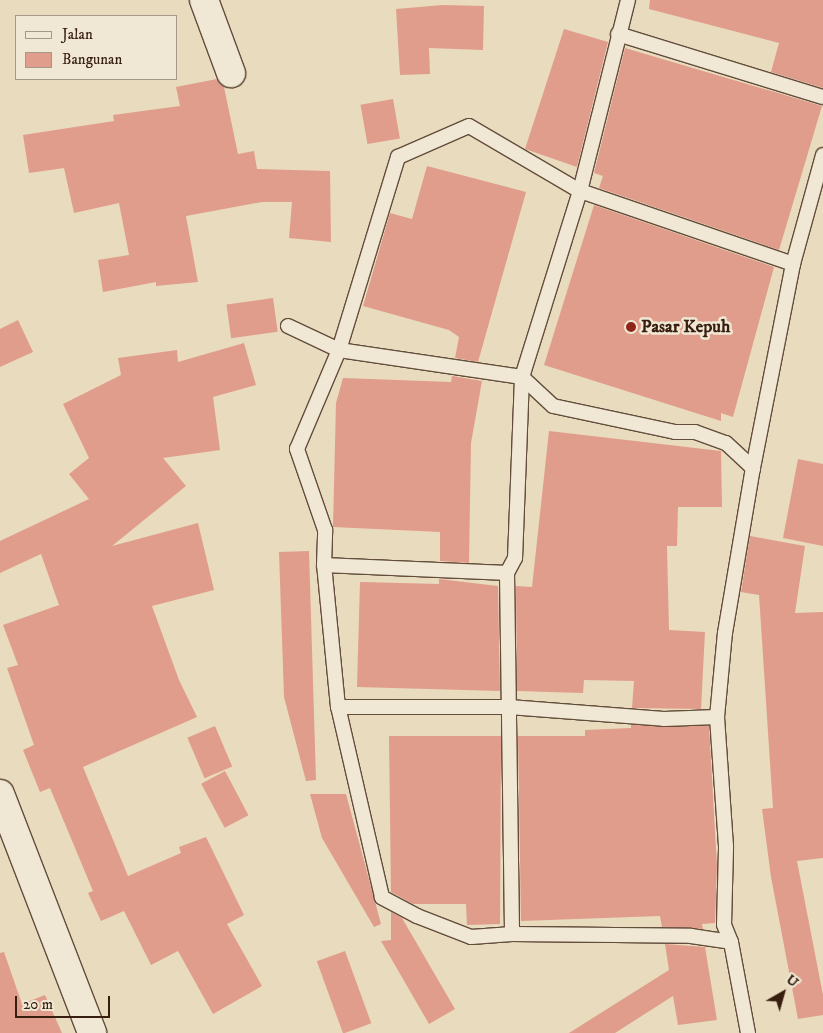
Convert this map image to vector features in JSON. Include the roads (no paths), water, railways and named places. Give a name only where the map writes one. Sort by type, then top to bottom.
[{"type":"main road","points":[[204,0],[231,73]]},
{"type":"main road","points":[[0,794],[92,1033]]},
{"type":"lane","points":[[512,934],[507,573],[516,558],[522,377],[580,191],[628,0]]},
{"type":"lane","points":[[618,34],[823,97]]},
{"type":"lane","points":[[731,942],[691,936],[512,934],[471,937],[416,916],[382,896],[338,707],[324,565],[325,530],[298,449],[339,350],[398,157],[468,126],[580,191],[793,264]]},
{"type":"lane","points":[[748,1033],[731,942],[724,925],[726,846],[717,717],[725,633],[753,468],[793,264],[823,155]]},
{"type":"lane","points":[[293,328],[339,350],[522,377],[553,406],[675,432],[695,432],[726,443],[753,468]]},
{"type":"lane","points":[[324,565],[507,573]]},
{"type":"lane","points":[[338,707],[509,707],[664,719],[717,717]]},
{"type":"place","name":"Pasar Kepuh","points":[[631,327]]}]
